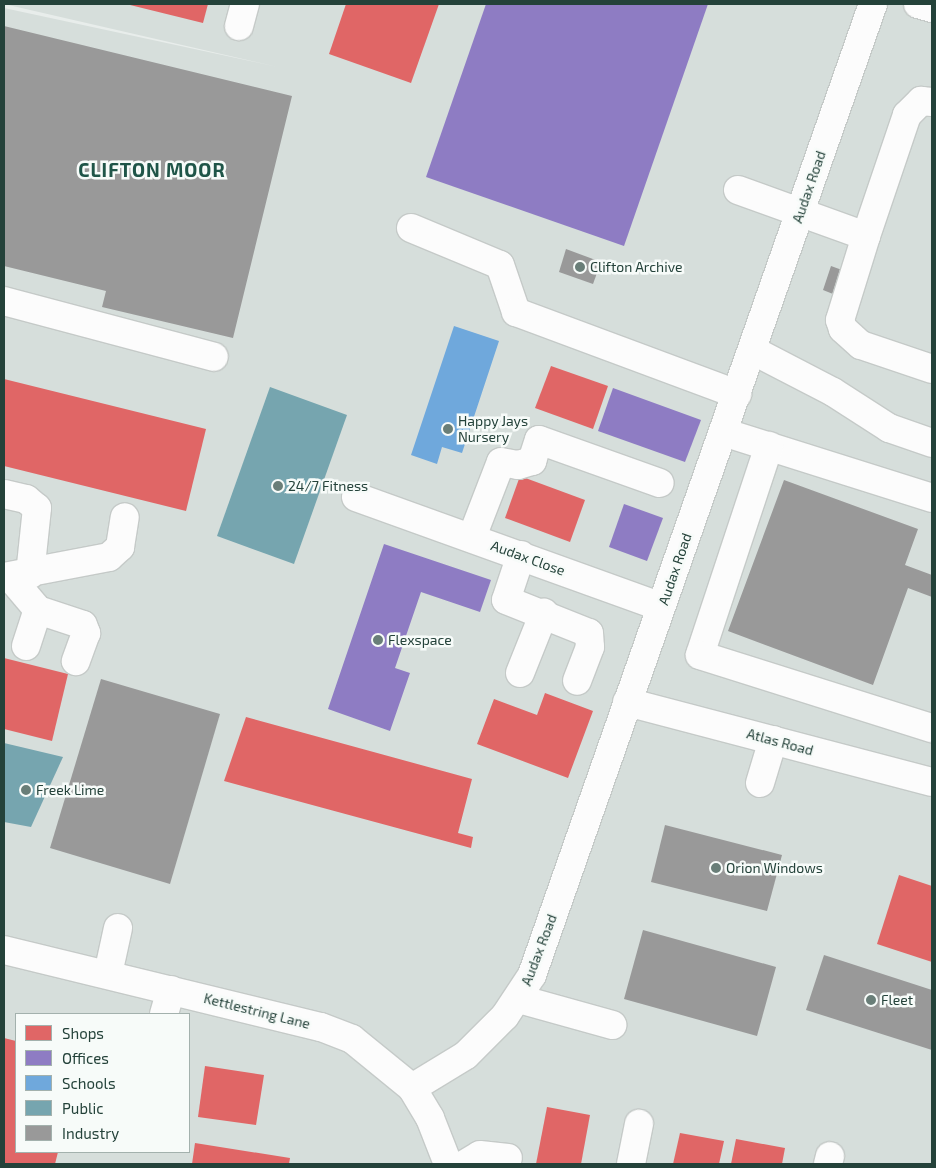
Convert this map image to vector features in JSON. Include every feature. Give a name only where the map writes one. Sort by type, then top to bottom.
[{"type":"street","name":"Audax Road","points":[[412,1088],[466,1055],[519,999],[532,975],[873,4]]},
{"type":"street","points":[[918,4],[932,8]]},
{"type":"street","points":[[932,102],[921,101],[907,115],[840,320],[843,328],[860,345],[932,369]]},
{"type":"street","points":[[738,190],[866,236]]},
{"type":"street","points":[[411,228],[500,265],[516,312],[737,394]]},
{"type":"street","points":[[4,300],[214,357]]},
{"type":"street","points":[[752,350],[833,392],[889,428],[932,443]]},
{"type":"street","points":[[723,432],[932,498]]},
{"type":"street","points":[[472,537],[501,462],[518,465],[532,461],[539,440],[660,483]]},
{"type":"street","points":[[769,446],[700,655],[932,728]]},
{"type":"street","points":[[4,494],[26,498],[37,508],[15,577]]},
{"type":"street","name":"Audax Close","points":[[356,496],[661,607]]},
{"type":"street","points":[[15,577],[109,558],[120,547],[125,517]]},
{"type":"street","points":[[521,555],[506,600],[544,613],[589,633],[590,648],[577,681]]},
{"type":"street","points":[[15,577],[38,610],[83,625],[86,633],[76,661]]},
{"type":"street","points":[[26,646],[38,610]]},
{"type":"street","points":[[520,673],[544,613]]},
{"type":"street","name":"Atlas Road","points":[[628,702],[932,782]]},
{"type":"street","points":[[760,783],[773,740]]},
{"type":"street","points":[[108,974],[118,928]]},
{"type":"street","name":"Kettlestring Lane","points":[[4,950],[108,974],[168,1002],[321,1027],[352,1039],[412,1088],[430,1118],[448,1164]]},
{"type":"street","points":[[519,999],[612,1025]]},
{"type":"street","points":[[631,1164],[638,1124]]},
{"type":"street","points":[[465,1164],[480,1155],[508,1158]]},
{"type":"shaded area","points":[[4,4],[932,4],[932,1164],[4,1164],[4,8],[278,67]]},
{"type":"building: Shops","points":[[126,4],[208,4],[203,23]]},
{"type":"building: Shops","points":[[346,4],[439,4],[411,83],[329,54]]},
{"type":"building: Shops","points":[[551,366],[608,386],[593,429],[535,408]]},
{"type":"building: Shops","points":[[4,379],[206,429],[186,511],[4,466]]},
{"type":"building: Shops","points":[[520,476],[585,500],[570,542],[505,518]]},
{"type":"building: Shops","points":[[4,658],[68,674],[52,741],[4,729]]},
{"type":"building: Shops","points":[[545,693],[593,711],[568,778],[477,744],[494,699],[537,715]]},
{"type":"building: Shops","points":[[246,717],[472,779],[458,833],[473,837],[471,848],[224,781]]},
{"type":"building: Shops","points":[[899,875],[932,886],[932,962],[877,944]]},
{"type":"building: Shops","points":[[4,1038],[15,1041],[15,1153],[58,1153],[55,1164],[4,1164]]},
{"type":"building: Shops","points":[[205,1066],[264,1075],[256,1125],[198,1117]]},
{"type":"building: Shops","points":[[547,1107],[590,1115],[581,1164],[536,1164]]},
{"type":"building: Shops","points":[[680,1133],[724,1141],[719,1164],[673,1164]]},
{"type":"building: Shops","points":[[736,1139],[785,1148],[782,1164],[731,1164]]},
{"type":"building: Shops","points":[[195,1143],[290,1158],[289,1164],[192,1164]]},
{"type":"building: Offices","points":[[486,4],[708,4],[624,246],[426,177]]},
{"type":"building: Offices","points":[[613,388],[701,420],[685,462],[598,431]]},
{"type":"building: Offices","points":[[624,504],[663,518],[647,561],[609,547]]},
{"type":"building: Offices","name":"Flexspace","points":[[384,544],[491,580],[480,612],[421,592],[395,668],[410,673],[390,731],[328,709]]},
{"type":"building: Schools","points":[[454,326],[499,341],[462,453],[442,447],[437,464],[411,455]]},
{"type":"building: Public","name":"24/7 Fitness","points":[[270,387],[347,415],[294,564],[217,536]]},
{"type":"building: Public","name":"Freek Lime","points":[[4,743],[63,757],[31,827],[4,822]]},
{"type":"building: Industry","points":[[4,26],[292,96],[233,338],[102,307],[106,291],[4,266]]},
{"type":"building: Industry","name":"Clifton Archive","points":[[566,249],[601,262],[593,284],[559,272]]},
{"type":"building: Industry","points":[[831,266],[842,270],[833,294],[823,290]]},
{"type":"building: Industry","points":[[784,480],[918,529],[905,565],[932,575],[932,597],[908,588],[873,685],[728,631]]},
{"type":"building: Industry","points":[[101,679],[220,714],[170,884],[50,848]]},
{"type":"building: Industry","name":"Orion Windows","points":[[665,825],[782,855],[767,911],[651,882]]},
{"type":"building: Industry","points":[[643,930],[776,967],[757,1036],[624,999]]},
{"type":"building: Industry","name":"Fleet","points":[[824,955],[932,990],[932,1050],[806,1010]]},
{"type":"place","name":"Clifton Archive","points":[[580,267]]},
{"type":"place","name":"Happy Jays Nursery","points":[[448,429]]},
{"type":"place","name":"24/7 Fitness","points":[[278,486]]},
{"type":"place","name":"Flexspace","points":[[378,640]]},
{"type":"place","name":"Freek Lime","points":[[26,790]]},
{"type":"place","name":"Orion Windows","points":[[716,868]]},
{"type":"place","name":"Fleet","points":[[871,1000]]},
{"type":"district","name":"CLIFTON MOOR","points":[[152,170]]}]
